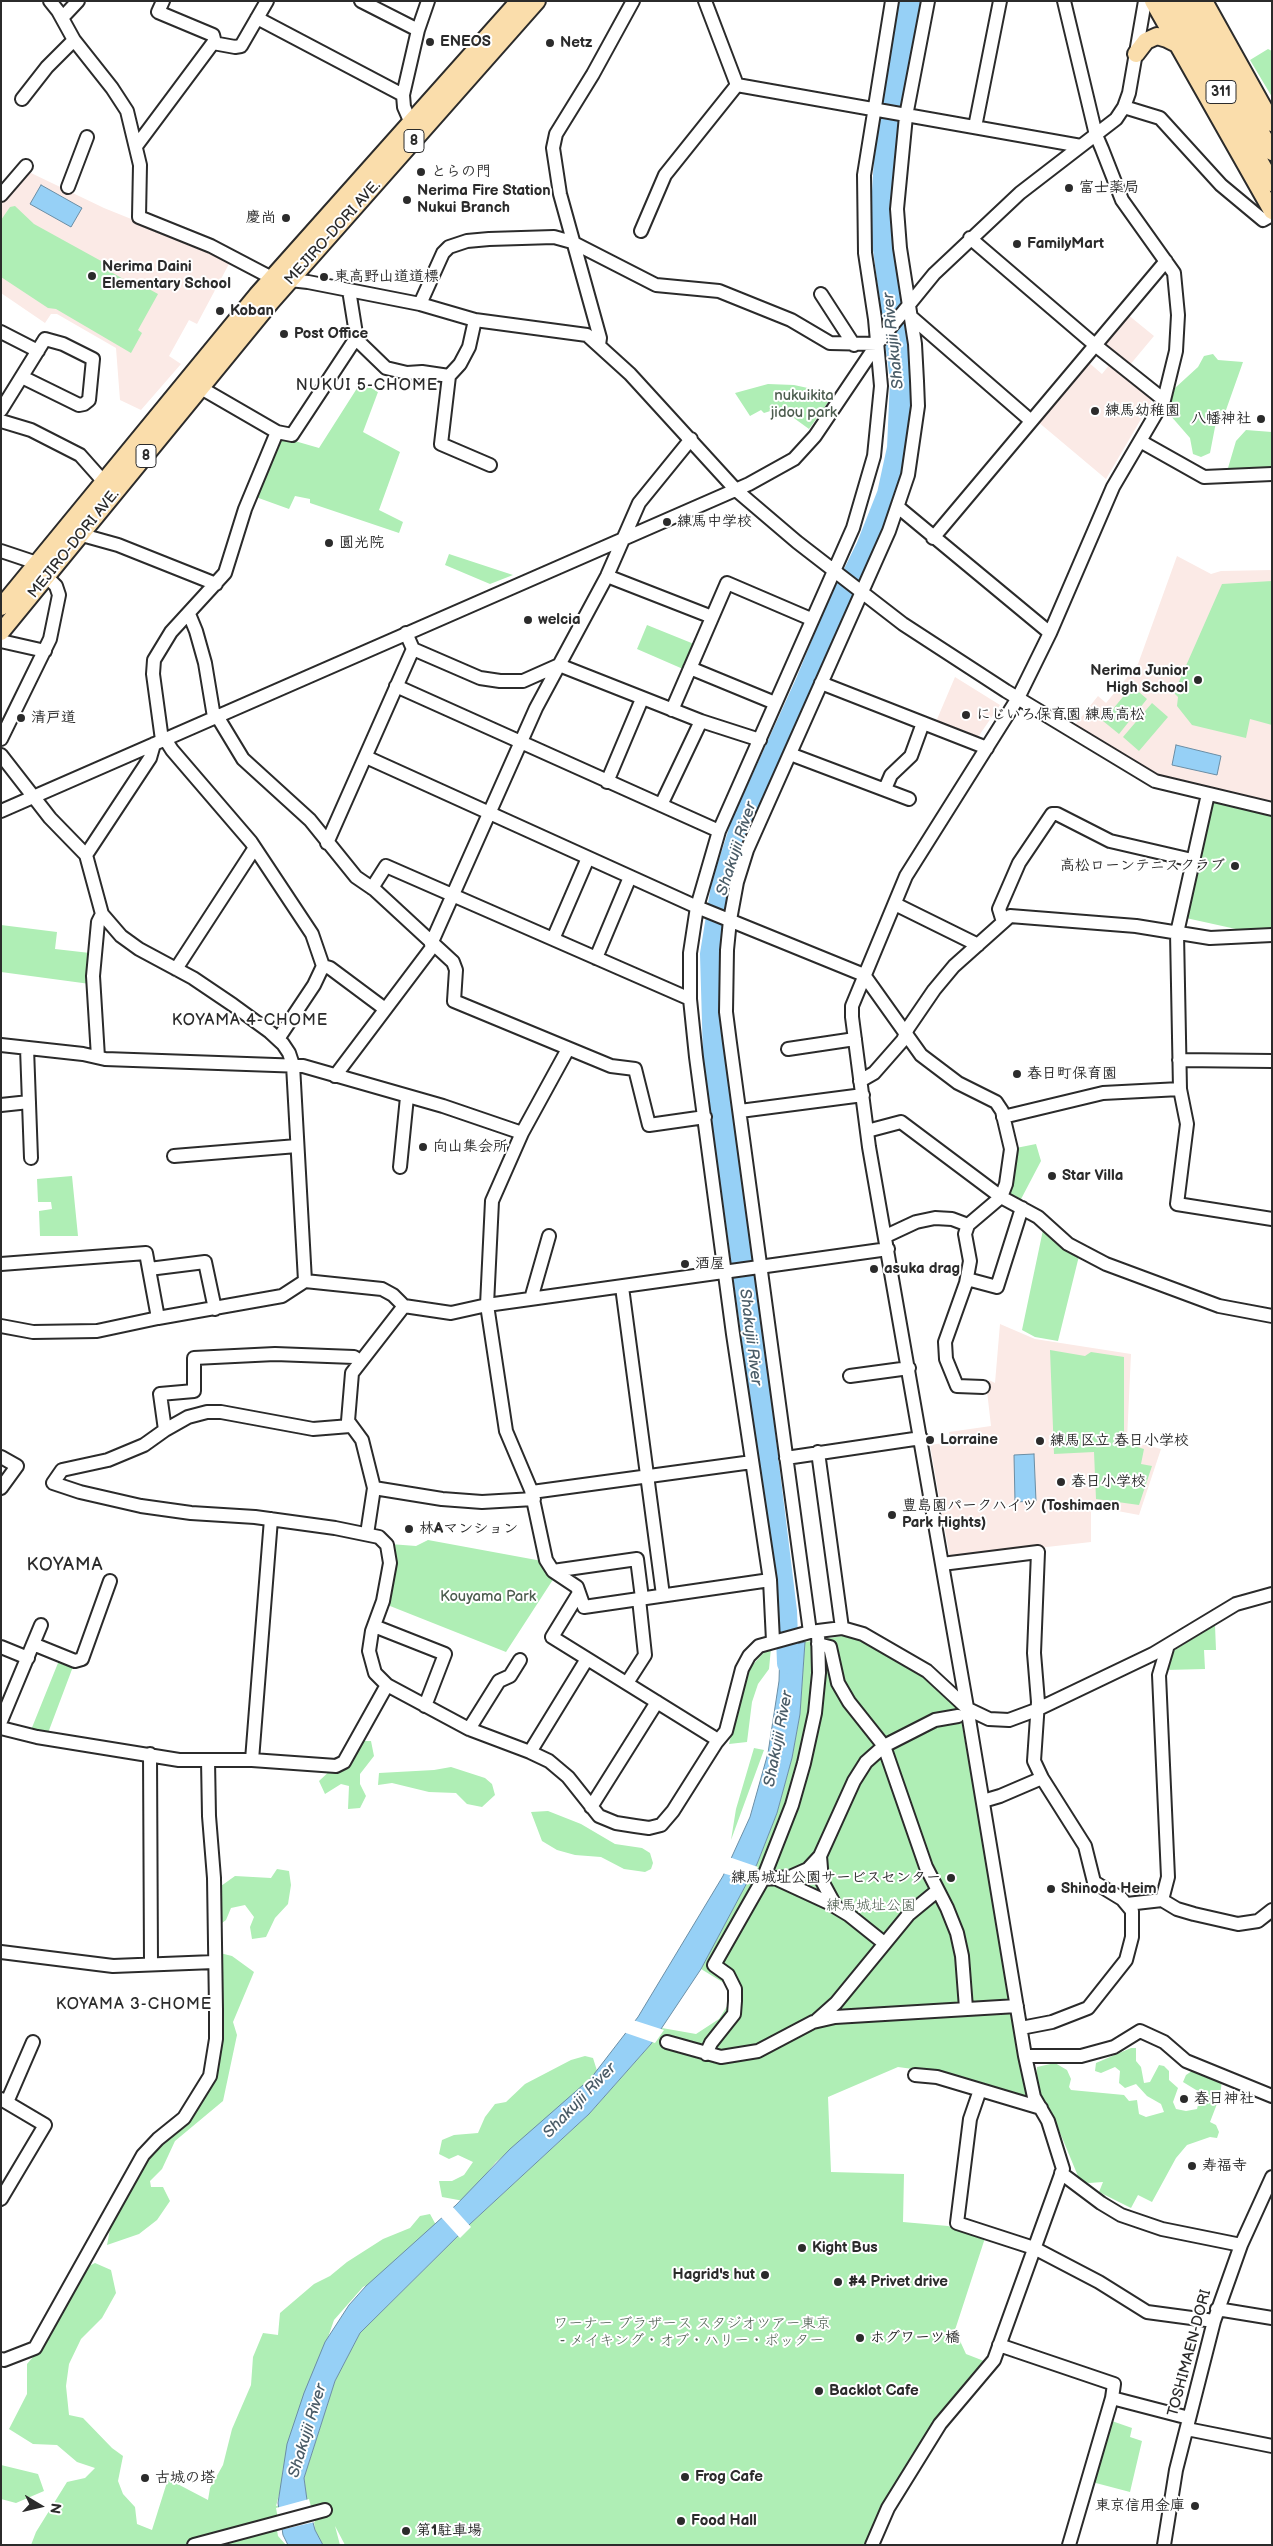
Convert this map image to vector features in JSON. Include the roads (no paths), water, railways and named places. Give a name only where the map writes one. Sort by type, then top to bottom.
[{"type":"main road","name":"MEJIRO-DORI AVE.","points":[[1,607],[272,278],[519,1]]},
{"type":"main road","name":"MEJIRO-DORI AVE.","points":[[1,632],[291,281],[537,1]]},
{"type":"main road","name":"311","points":[[1153,1],[1272,211]]},
{"type":"main road","name":"311","points":[[1170,1],[1272,183]]},
{"type":"main road","name":"311","points":[[1187,1],[1272,152]]},
{"type":"main road","points":[[1204,1],[1272,123]]},
{"type":"main road","points":[[1136,54],[1146,41],[1157,36],[1167,38],[1178,46]]},
{"type":"street","points":[[50,1],[74,40],[112,88],[127,111],[137,145],[140,165],[139,217],[210,246],[272,278],[349,290],[420,304],[474,320],[583,334],[600,345],[630,374],[736,490],[791,537],[903,624],[1018,698],[1155,781],[1272,809]]},
{"type":"street","points":[[62,18],[78,1]]},
{"type":"street","points":[[162,1],[158,12],[213,35],[215,43]]},
{"type":"street","points":[[215,43],[227,46],[241,46],[268,1]]},
{"type":"street","points":[[361,1],[418,30]]},
{"type":"street","points":[[411,122],[404,107],[403,95],[418,30],[428,1]]},
{"type":"street","points":[[600,345],[600,338],[560,194],[553,148],[556,134],[593,74],[633,1]]},
{"type":"street","points":[[705,1],[736,85]]},
{"type":"street","points":[[773,1641],[770,1580],[696,1057],[690,1000],[690,953],[697,907],[719,831],[811,619],[835,571],[853,528],[874,456],[881,386],[879,341],[863,221],[864,175],[892,1]]},
{"type":"street","points":[[706,2054],[711,2043],[734,2014],[735,1989],[728,1975],[714,1964],[763,1879],[790,1812],[804,1763],[815,1713],[819,1673],[816,1636],[786,1458],[726,1012],[730,920],[737,882],[748,850],[898,507],[908,475],[918,406],[915,344],[907,310],[897,209],[906,116],[928,1]]},
{"type":"street","points":[[975,128],[1000,1]]},
{"type":"street","points":[[872,2545],[888,2508],[940,2424],[994,2360],[1063,2169],[1048,2121],[1034,2098],[1025,2056],[983,1801],[963,1713],[942,1564],[867,1131],[852,1006],[906,876],[1018,698],[1050,633],[1113,487],[1164,400],[1176,351],[1178,315],[1174,273],[1122,200],[1096,135],[1064,1]]},
{"type":"street","points":[[1,811],[736,490],[794,459],[823,425],[879,341],[970,238],[1020,193],[1116,119],[1124,107],[1145,1]]},
{"type":"street","points":[[257,18],[403,95]]},
{"type":"street","points":[[22,99],[47,68],[74,40]]},
{"type":"street","points":[[137,145],[215,43]]},
{"type":"street","points":[[736,85],[1081,146]]},
{"type":"street","points":[[641,231],[665,175],[736,85]]},
{"type":"street","points":[[1124,107],[1160,118],[1222,185],[1263,220],[1272,215]]},
{"type":"street","points":[[68,187],[87,137]]},
{"type":"street","points":[[1,195],[26,166]]},
{"type":"street","points":[[420,304],[443,253],[455,244],[489,239],[554,237],[572,242],[656,285],[719,291],[791,320],[830,344],[854,345],[879,341]]},
{"type":"street","points":[[970,238],[1095,345],[1164,400]]},
{"type":"street","points":[[933,538],[1030,420],[1166,261]]},
{"type":"street","points":[[349,290],[357,340],[386,368],[449,376]]},
{"type":"street","points":[[821,294],[854,345]]},
{"type":"street","points":[[907,310],[1030,420]]},
{"type":"street","points":[[474,320],[468,347],[460,364],[449,376],[441,444],[490,465]]},
{"type":"street","points":[[1,332],[38,351]]},
{"type":"street","points":[[1,410],[45,339],[63,344],[93,359],[90,400],[79,405],[22,377]]},
{"type":"street","points":[[201,388],[277,432],[292,436],[352,344],[357,340]]},
{"type":"street","points":[[1,421],[31,430],[80,455],[104,482]]},
{"type":"street","points":[[86,855],[160,741],[153,674],[154,660],[171,632],[225,573],[245,509],[277,432]]},
{"type":"street","points":[[335,1076],[432,945],[488,813],[521,742],[559,665],[607,576],[638,502],[691,439]]},
{"type":"street","points":[[1140,441],[1204,477],[1272,474]]},
{"type":"street","points":[[898,507],[933,538],[1050,633]]},
{"type":"street","points":[[82,535],[118,545],[216,584]]},
{"type":"street","points":[[1,551],[37,563]]},
{"type":"street","points":[[607,576],[712,616]]},
{"type":"street","points":[[1,739],[46,652],[59,600],[56,586],[46,577]]},
{"type":"street","points":[[672,710],[727,583],[811,619]]},
{"type":"street","points":[[189,614],[205,663],[216,717],[242,759],[310,820],[327,844],[356,877],[372,888],[432,945],[453,962],[456,970],[454,1001],[610,1066],[635,1069],[649,1125],[705,1117]]},
{"type":"street","points":[[406,633],[413,649],[480,678],[500,681],[523,681],[559,665],[642,699],[760,740]]},
{"type":"street","points":[[1,641],[46,652]]},
{"type":"street","points":[[327,844],[413,649]]},
{"type":"street","points":[[690,668],[775,703]]},
{"type":"street","points":[[821,683],[987,748]]},
{"type":"street","points":[[396,686],[719,831]]},
{"type":"street","points":[[607,782],[642,699]]},
{"type":"street","points":[[661,805],[701,721]]},
{"type":"street","points":[[885,789],[891,775],[911,756],[923,722]]},
{"type":"street","points":[[160,741],[172,750],[251,842],[312,934],[323,966],[314,985],[278,1040]]},
{"type":"street","points":[[790,754],[909,798]]},
{"type":"street","points":[[1,755],[35,796],[50,818],[86,855],[102,914],[120,936],[138,949],[176,969],[233,1005],[278,1040],[289,1053],[293,1065],[305,1281]]},
{"type":"street","points":[[366,757],[697,907],[864,976],[920,1055],[934,1067],[996,1102],[1003,1117],[1011,1149],[1006,1184],[1001,1197],[968,1225],[965,1234],[970,1262],[967,1279],[947,1330],[945,1342],[946,1359],[957,1386],[983,1387]]},
{"type":"street","points":[[1208,794],[1177,933],[1180,1089],[1187,1124],[1177,1204],[1272,1219]]},
{"type":"street","points":[[1004,922],[999,910],[1019,863],[1052,814],[1057,814],[1110,841],[1192,860]]},
{"type":"street","points":[[176,969],[254,849]]},
{"type":"street","points":[[553,939],[588,858]]},
{"type":"street","points":[[372,888],[386,866],[690,1000]]},
{"type":"street","points":[[596,958],[630,877]]},
{"type":"street","points":[[894,904],[978,945]]},
{"type":"street","points":[[98,1057],[93,976],[98,922],[102,914]]},
{"type":"street","points":[[860,1081],[874,1073],[903,1040],[939,984],[954,966],[1010,916],[1136,926],[1210,938],[1272,935]]},
{"type":"street","points":[[323,966],[330,968],[385,1008]]},
{"type":"street","points":[[788,1049],[855,1039]]},
{"type":"street","points":[[1,1045],[105,1059],[293,1065],[442,1106],[522,1133]]},
{"type":"street","points":[[27,1048],[31,1158]]},
{"type":"street","points":[[568,1049],[522,1133],[492,1201],[487,1305],[506,1431],[533,1496],[546,1560],[553,1571],[577,1587],[584,1607],[770,1580]]},
{"type":"street","points":[[1179,1060],[1272,1061]]},
{"type":"street","points":[[1003,1117],[1103,1093],[1180,1089]]},
{"type":"street","points":[[740,1111],[862,1095]]},
{"type":"street","points":[[400,1167],[407,1097]]},
{"type":"street","points":[[1,1105],[29,1102]]},
{"type":"street","points":[[867,1131],[901,1122],[1001,1197],[1038,1218],[1068,1244],[1106,1264],[1219,1306],[1272,1316]]},
{"type":"street","points":[[174,1156],[297,1146]]},
{"type":"street","points":[[967,1279],[998,1287],[1022,1208]]},
{"type":"street","points":[[1,1326],[33,1332],[97,1331],[282,1296],[305,1281],[382,1289],[393,1294],[404,1306],[451,1313],[487,1305],[760,1268],[887,1242],[916,1222],[935,1218],[952,1219],[968,1225]]},
{"type":"street","points":[[531,1299],[549,1236]]},
{"type":"street","points":[[1,1264],[146,1253],[158,1318]]},
{"type":"street","points":[[149,1269],[204,1262],[215,1309]]},
{"type":"street","points":[[622,1287],[663,1596]]},
{"type":"street","points":[[367,1534],[374,1488],[362,1440],[348,1421],[352,1373],[404,1306]]},
{"type":"street","points":[[165,1430],[160,1394],[194,1391],[194,1358],[275,1354],[354,1357],[360,1362]]},
{"type":"street","points":[[850,1376],[909,1368]]},
{"type":"street","points":[[350,1426],[313,1429],[221,1412],[207,1412],[188,1417],[144,1445],[108,1460],[62,1470],[52,1483],[80,1492],[149,1507],[191,1513],[271,1519],[379,1537],[387,1544],[390,1563],[383,1601],[374,1626],[370,1651],[371,1665],[374,1673],[387,1685],[425,1706],[470,1729],[530,1752],[558,1768],[598,1816],[616,1823],[649,1828],[661,1825],[726,1731],[742,1669],[749,1656],[759,1646],[773,1641],[816,1636],[842,1628],[863,1634],[927,1671],[963,1713]]},
{"type":"street","points":[[786,1458],[921,1438]]},
{"type":"street","points":[[818,1452],[842,1628]]},
{"type":"street","points":[[1,1457],[16,1466],[1,1488]]},
{"type":"street","points":[[374,1488],[466,1500],[533,1496],[648,1476],[752,1462]]},
{"type":"street","points":[[252,1760],[271,1519]]},
{"type":"street","points":[[942,1564],[1038,1552],[1034,1654],[1038,1702],[1034,1761],[1042,1778],[1085,1846],[1094,1882],[1127,1904],[1132,1911],[1131,1946],[1126,1960],[1088,2008],[1052,2022],[1020,2028]]},
{"type":"street","points":[[553,1571],[637,1559],[645,1655],[627,1683]]},
{"type":"street","points":[[33,1644],[75,1661],[82,1659],[110,1581]]},
{"type":"street","points":[[579,1593],[552,1637],[718,1740]]},
{"type":"street","points":[[763,1879],[790,1877],[808,1869],[820,1856],[854,1781],[866,1762],[884,1746],[935,1720],[963,1713],[989,1719],[1009,1720],[1036,1710],[1168,1645],[1236,1604],[1272,1594]]},
{"type":"street","points":[[1,1721],[40,1625]]},
{"type":"street","points":[[374,1626],[446,1654],[425,1706]]},
{"type":"street","points":[[816,1636],[830,1647],[838,1684],[849,1702],[884,1746],[925,1865],[947,1908],[957,1933],[962,1956],[966,2008]]},
{"type":"street","points":[[1162,1900],[1168,1877],[1159,1675],[1168,1645]]},
{"type":"street","points":[[1,1647],[28,1658]]},
{"type":"street","points":[[530,1752],[588,1659]]},
{"type":"street","points":[[470,1729],[499,1681],[510,1676],[520,1660]]},
{"type":"street","points":[[1,1728],[37,1737],[178,1760],[252,1760],[336,1766],[344,1762],[387,1685]]},
{"type":"street","points":[[591,1807],[657,1702]]},
{"type":"street","points":[[150,1754],[151,1964]]},
{"type":"street","points":[[1,2359],[4,2360],[35,2348],[143,2156],[158,2139],[184,2118],[210,2076],[216,2039],[214,1878],[209,1816],[208,1760]]},
{"type":"street","points":[[983,1801],[1000,1796],[1042,1778]]},
{"type":"street","points":[[820,1856],[822,1881],[835,1906]]},
{"type":"street","points":[[777,1879],[835,1906],[884,1943]]},
{"type":"street","points":[[667,2042],[721,2057],[758,2051],[815,2022],[836,2003],[909,1914],[937,1890]]},
{"type":"street","points":[[1127,1904],[1162,1900],[1177,1909],[1238,1924],[1258,1921],[1272,1910]]},
{"type":"street","points":[[1,1952],[113,1966],[214,1962]]},
{"type":"street","points":[[815,2022],[860,2014],[1017,2006]]},
{"type":"street","points":[[1025,2056],[1080,2056],[1114,2047],[1140,2031],[1164,2042],[1186,2061],[1272,2096]]},
{"type":"street","points":[[1,2199],[45,2125],[4,2101],[33,2042]]},
{"type":"street","points":[[915,2075],[937,2077],[1041,2108]]},
{"type":"street","points":[[980,2090],[970,2119],[957,2223],[1034,2248],[1099,2282],[1147,2312],[1272,2318]]},
{"type":"street","points":[[1061,2173],[1101,2203],[1121,2215],[1162,2229],[1240,2245]]},
{"type":"street","name":"TOSHIMAEN-DORI","points":[[1164,2545],[1176,2470],[1215,2315],[1240,2245],[1272,2178]]},
{"type":"street","points":[[999,2344],[1114,2384],[1112,2398],[1068,2545]]},
{"type":"street","points":[[1112,2398],[1188,2424],[1272,2446]]},
{"type":"street","points":[[194,2545],[319,2512]]},
{"type":"water","points":[[41,185],[82,208],[71,227],[30,204]]},
{"type":"water","points":[[1176,745],[1221,756],[1217,775],[1172,765]]},
{"type":"water","points":[[1034,1454],[1036,1501],[1015,1502],[1014,1455]]},
{"type":"water","points":[[805,1642],[800,1714],[792,1758],[777,1813],[757,1864],[701,1969],[651,2044],[589,2114],[470,2224],[360,2333],[335,2381],[304,2478],[307,2500],[315,2530],[323,2545],[288,2545],[283,2535],[278,2503],[287,2444],[304,2393],[325,2342],[349,2305],[366,2286],[456,2205],[510,2149],[591,2078],[638,2017],[723,1876],[750,1817],[768,1753],[779,1681],[780,1648]]},
{"type":"waterway","name":"Shakujii River","points":[[788,1663],[786,1611],[753,1341],[714,1057],[711,954],[722,886],[742,824],[807,681],[837,608],[867,547],[888,494],[898,448],[901,380],[881,226],[886,142],[910,1]]},
{"type":"place","name":"ENEOS","points":[[430,42]]},
{"type":"place","name":"Netz","points":[[550,43]]},
{"type":"place","name":"とらの門","points":[[421,172]]},
{"type":"place","name":"富士薬局","points":[[1069,188]]},
{"type":"place","name":"Nerima Fire Station Nukui Branch","points":[[407,200]]},
{"type":"place","name":"慶尚","points":[[286,218]]},
{"type":"place","name":"FamilyMart","points":[[1017,244]]},
{"type":"place","name":"Nerima Daini Elementary School","points":[[92,276]]},
{"type":"place","name":"東高野山道道標","points":[[324,277]]},
{"type":"place","name":"Koban","points":[[220,311]]},
{"type":"place","name":"Post Office","points":[[284,334]]},
{"type":"place","name":"練馬幼稚園","points":[[1095,411]]},
{"type":"place","name":"八幡神社","points":[[1261,419]]},
{"type":"place","name":"練馬中学校","points":[[667,522]]},
{"type":"place","name":"圓光院","points":[[329,543]]},
{"type":"place","name":"welcia","points":[[528,620]]},
{"type":"place","name":"Nerima Junior High School","points":[[1198,680]]},
{"type":"place","name":"にじいろ保育園 練馬高松","points":[[966,715]]},
{"type":"place","name":"清戸道","points":[[21,718]]},
{"type":"place","name":"高松ローンテニスクラブ","points":[[1235,866]]},
{"type":"place","name":"春日町保育園","points":[[1017,1074]]},
{"type":"place","name":"向山集会所","points":[[423,1147]]},
{"type":"place","name":"Star Villa","points":[[1052,1176]]},
{"type":"place","name":"酒屋","points":[[685,1264]]},
{"type":"place","name":"asuka drag","points":[[874,1269]]},
{"type":"place","name":"Lorraine","points":[[930,1440]]},
{"type":"place","name":"練馬区立 春日小学校","points":[[1040,1441]]},
{"type":"place","name":"春日小学校","points":[[1061,1482]]},
{"type":"place","name":"豊島園パークハイツ (Toshimaen Park Hights)","points":[[892,1515]]},
{"type":"place","name":"林Aマンション","points":[[409,1529]]},
{"type":"place","name":"練馬城址公園サービスセンター","points":[[951,1878]]},
{"type":"place","name":"Shinoda Heim","points":[[1051,1889]]},
{"type":"place","name":"春日神社","points":[[1184,2099]]},
{"type":"place","name":"寿福寺","points":[[1192,2166]]},
{"type":"place","name":"Kight Bus","points":[[802,2248]]},
{"type":"place","name":"Hagrid's hut","points":[[765,2275]]},
{"type":"place","name":"#4 Privet drive","points":[[838,2282]]},
{"type":"place","name":"ホグワーツ橋","points":[[860,2338]]},
{"type":"place","name":"Backlot Cafe","points":[[819,2391]]},
{"type":"place","name":"Frog Cafe","points":[[685,2477]]},
{"type":"place","name":"古城の塔","points":[[145,2478]]},
{"type":"place","name":"東京信用金庫","points":[[1195,2506]]},
{"type":"place","name":"Food Hall","points":[[681,2521]]},
{"type":"place","name":"第1駐車場","points":[[406,2531]]},
{"type":"district","name":"NUKUI 5-CHOME","points":[[367,386]]},
{"type":"district","name":"KOYAMA 4-CHOME","points":[[250,1021]]},
{"type":"district","name":"KOYAMA","points":[[65,1565]]},
{"type":"district","name":"KOYAMA 3-CHOME","points":[[134,2005]]},
{"type":"park label","name":"nukuikita jidou park","points":[[804,404]]},
{"type":"park label","name":"Kouyama Park","points":[[488,1597]]},
{"type":"park label","name":"練馬城址公園","points":[[871,1906]]},
{"type":"park label","name":"ワーナー ブラザース スタジオツアー東京 - メイキング・オブ・ハリー・ポッター","points":[[692,2332]]}]
